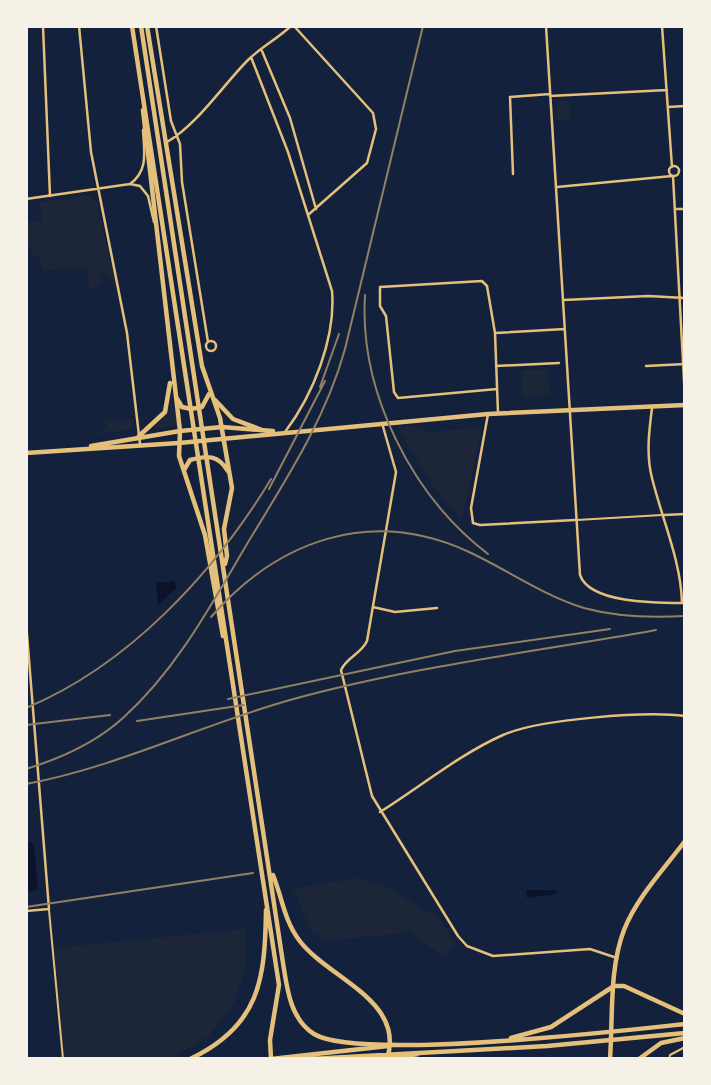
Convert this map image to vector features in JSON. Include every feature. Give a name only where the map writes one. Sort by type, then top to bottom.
[{"type":"main road","points":[[132,26],[220,618],[229,659],[279,985],[269,1048],[271,1059],[397,1044],[510,1039],[685,1024]]},
{"type":"main road","points":[[144,26],[167,142],[204,377],[222,427],[230,475],[232,499],[224,533],[227,556],[224,566]]},
{"type":"main road","points":[[144,26],[286,982],[299,1018],[313,1033],[335,1042],[397,1044]]},
{"type":"main road","points":[[143,99],[143,130],[180,431],[179,443],[184,470],[210,550]]},
{"type":"main road","points":[[139,436],[160,418],[167,408],[171,369]]},
{"type":"main road","points":[[173,390],[180,405],[191,410],[202,407],[209,390]]},
{"type":"main road","points":[[209,390],[231,417],[262,430]]},
{"type":"main road","points":[[26,453],[179,443],[488,414],[685,405]]},
{"type":"main road","points":[[83,448],[139,436],[222,427],[285,432]]},
{"type":"main road","points":[[184,470],[190,460],[214,457],[221,460],[230,475]]},
{"type":"main road","points":[[610,1057],[617,957],[631,917],[685,841]]},
{"type":"main road","points":[[271,871],[284,913],[299,940],[326,968],[371,1000],[383,1015],[389,1028],[386,1059],[426,1053],[685,1035]]},
{"type":"main road","points":[[190,1059],[231,1031],[253,999],[265,960],[266,895]]},
{"type":"main road","points":[[510,1039],[551,1027],[614,986],[624,986],[685,1014]]},
{"type":"main road","points":[[639,1059],[661,1043],[685,1035]]},
{"type":"main road","points":[[310,1059],[403,1052],[426,1053]]},
{"type":"street","points":[[43,26],[50,196]]},
{"type":"street","points":[[79,26],[97,190],[127,333],[140,444]]},
{"type":"street","points":[[156,26],[171,121],[177,136],[208,342],[208,350],[203,359],[204,377]]},
{"type":"street","points":[[167,142],[177,136],[251,57],[292,26],[373,113],[377,123],[364,167],[308,215]]},
{"type":"street","points":[[546,26],[580,575],[587,586],[635,601],[683,603],[664,515],[650,466],[648,433],[652,407]]},
{"type":"street","points":[[662,26],[685,399]]},
{"type":"street","points":[[262,51],[290,118],[316,210]]},
{"type":"street","points":[[251,57],[288,152],[332,291],[333,307],[321,360],[298,412],[285,432]]},
{"type":"street","points":[[513,174],[510,97],[667,90]]},
{"type":"street","points":[[668,107],[685,106]]},
{"type":"street","points":[[26,199],[130,184],[139,178],[144,167],[143,130]]},
{"type":"street","points":[[672,167],[683,166]]},
{"type":"street","points":[[557,187],[672,176],[679,173],[678,168]]},
{"type":"street","points":[[130,184],[146,191],[157,236]]},
{"type":"street","points":[[675,209],[685,209]]},
{"type":"street","points":[[677,255],[685,254]]},
{"type":"street","points":[[497,389],[398,398],[394,392],[386,316],[380,306],[379,290],[383,285],[482,281],[487,286],[495,332],[498,414]]},
{"type":"street","points":[[564,300],[648,296],[685,298]]},
{"type":"street","points":[[495,332],[565,329]]},
{"type":"street","points":[[208,342],[214,342],[216,347],[213,351],[208,350]]},
{"type":"street","points":[[496,366],[559,363]]},
{"type":"street","points":[[646,366],[684,364]]},
{"type":"street","points":[[488,414],[471,508],[472,520],[480,526],[685,514]]},
{"type":"street","points":[[382,423],[396,467],[385,537],[363,648],[348,659],[341,670],[367,777],[380,813],[448,925],[467,946],[483,954],[503,957],[590,949],[617,957]]},
{"type":"street","points":[[373,607],[395,612],[437,608]]},
{"type":"street","points":[[26,622],[63,1059]]},
{"type":"street","points":[[380,813],[506,733],[633,715],[658,713],[685,716]]},
{"type":"street","points":[[26,911],[49,909]]},
{"type":"street","points":[[669,1059],[670,1055],[685,1047]]},
{"type":"shaded area","points":[[556,101],[569,101],[570,120],[557,120]]},
{"type":"shaded area","points":[[89,195],[97,203],[116,288],[110,281],[112,278],[101,273],[100,285],[89,289],[88,268],[42,270],[41,260],[28,244],[26,222],[42,221],[40,202]]},
{"type":"shaded area","points":[[548,369],[550,395],[522,396],[521,370]]},
{"type":"shaded area","points":[[172,399],[175,413],[184,425],[154,428],[167,412]]},
{"type":"shaded area","points":[[134,418],[132,429],[89,435],[94,433],[94,430],[96,433],[99,430],[103,433],[103,428],[107,428],[104,420],[127,422],[127,419]]},
{"type":"shaded area","points":[[415,426],[431,432],[482,427],[462,520],[430,482],[397,427]]},
{"type":"shaded area","points":[[174,581],[177,587],[158,605],[156,583]]},
{"type":"shaded area","points":[[26,841],[32,842],[34,846],[38,889],[26,893]]},
{"type":"shaded area","points":[[359,878],[386,887],[439,918],[456,944],[444,957],[410,932],[327,941],[312,933],[293,888]]},
{"type":"shaded area","points":[[526,890],[555,890],[557,894],[527,898]]},
{"type":"shaded area","points":[[245,929],[246,963],[235,1002],[209,1036],[171,1059],[63,1059],[54,948]]},
{"type":"tram line","points":[[26,907],[253,873]]},
{"type":"railway","points":[[26,769],[91,742],[124,717],[161,678],[206,613],[303,450],[327,401],[345,349],[423,26]]},
{"type":"railway","points":[[365,295],[365,332],[371,368],[381,404],[396,439],[414,472],[436,503],[488,554]]},
{"type":"railway","points":[[320,387],[339,334]]},
{"type":"railway","points":[[269,489],[325,381]]},
{"type":"railway","points":[[26,708],[64,690],[100,667],[166,613],[223,548],[271,479]]},
{"type":"railway","points":[[211,617],[238,590],[266,568],[297,550],[329,538],[363,532],[397,532],[433,539],[469,552],[539,589],[584,608],[634,616],[685,616]]},
{"type":"railway","points":[[228,699],[455,651],[610,629]]},
{"type":"railway","points":[[26,784],[60,777],[126,757],[257,710],[335,688],[426,669],[656,630]]},
{"type":"railway","points":[[137,721],[244,705]]},
{"type":"railway","points":[[26,725],[110,715]]}]
